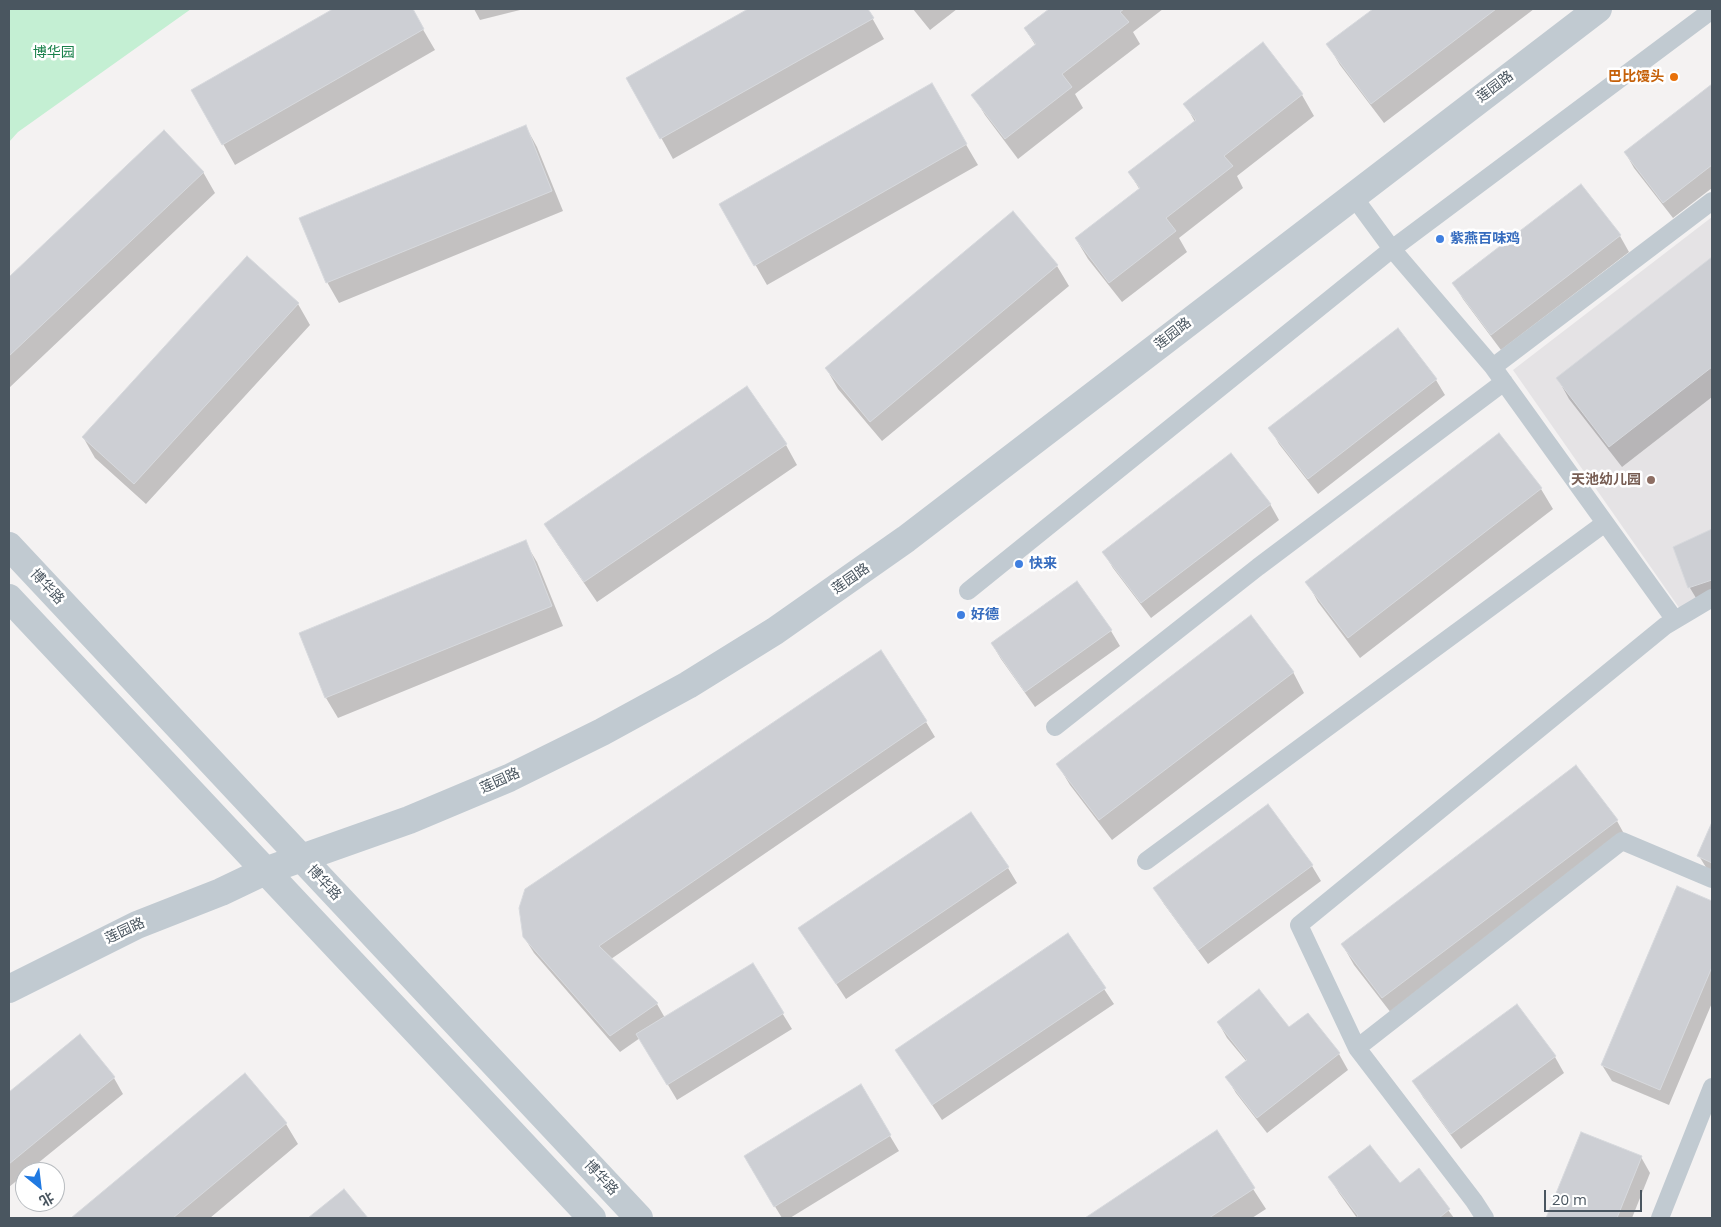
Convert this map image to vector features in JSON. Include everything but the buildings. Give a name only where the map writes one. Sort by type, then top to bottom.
[{"type":"street","name":"莲园路","points":[[9,989],[136,925],[221,892],[265,871],[409,820],[509,778],[602,732],[688,685],[775,631],[906,539],[1598,9]]},
{"type":"street","name":"博华路","points":[[9,546],[640,1218]]},
{"type":"street","points":[[9,598],[592,1218]]},
{"type":"lane","points":[[968,591],[1392,249],[1712,10]]},
{"type":"lane","points":[[1352,196],[1392,249],[1493,367],[1675,620]]},
{"type":"lane","points":[[1493,367],[1712,201]]},
{"type":"lane","points":[[1055,727],[1258,567],[1504,382]]},
{"type":"lane","points":[[1146,861],[1605,522]]},
{"type":"lane","points":[[1485,1218],[1358,1048],[1299,925],[1665,626],[1712,598]]},
{"type":"lane","points":[[1358,1048],[1622,842],[1712,879]]},
{"type":"lane","points":[[1660,1218],[1712,1087]]},
{"type":"shaded area","name":"天池幼儿园","points":[[1712,217],[1712,590],[1680,609],[1513,370]]},
{"type":"green space","name":"博华园","points":[[9,9],[191,9],[18,132],[9,142]]},
{"type":"place","name":"巴比馒头","points":[[1674,77]]},
{"type":"place","name":"紫燕百味鸡","points":[[1440,239]]},
{"type":"place","name":"天池幼儿园","points":[[1651,480]]},
{"type":"place","name":"快来","points":[[1019,564]]},
{"type":"place","name":"好德","points":[[961,615]]}]
